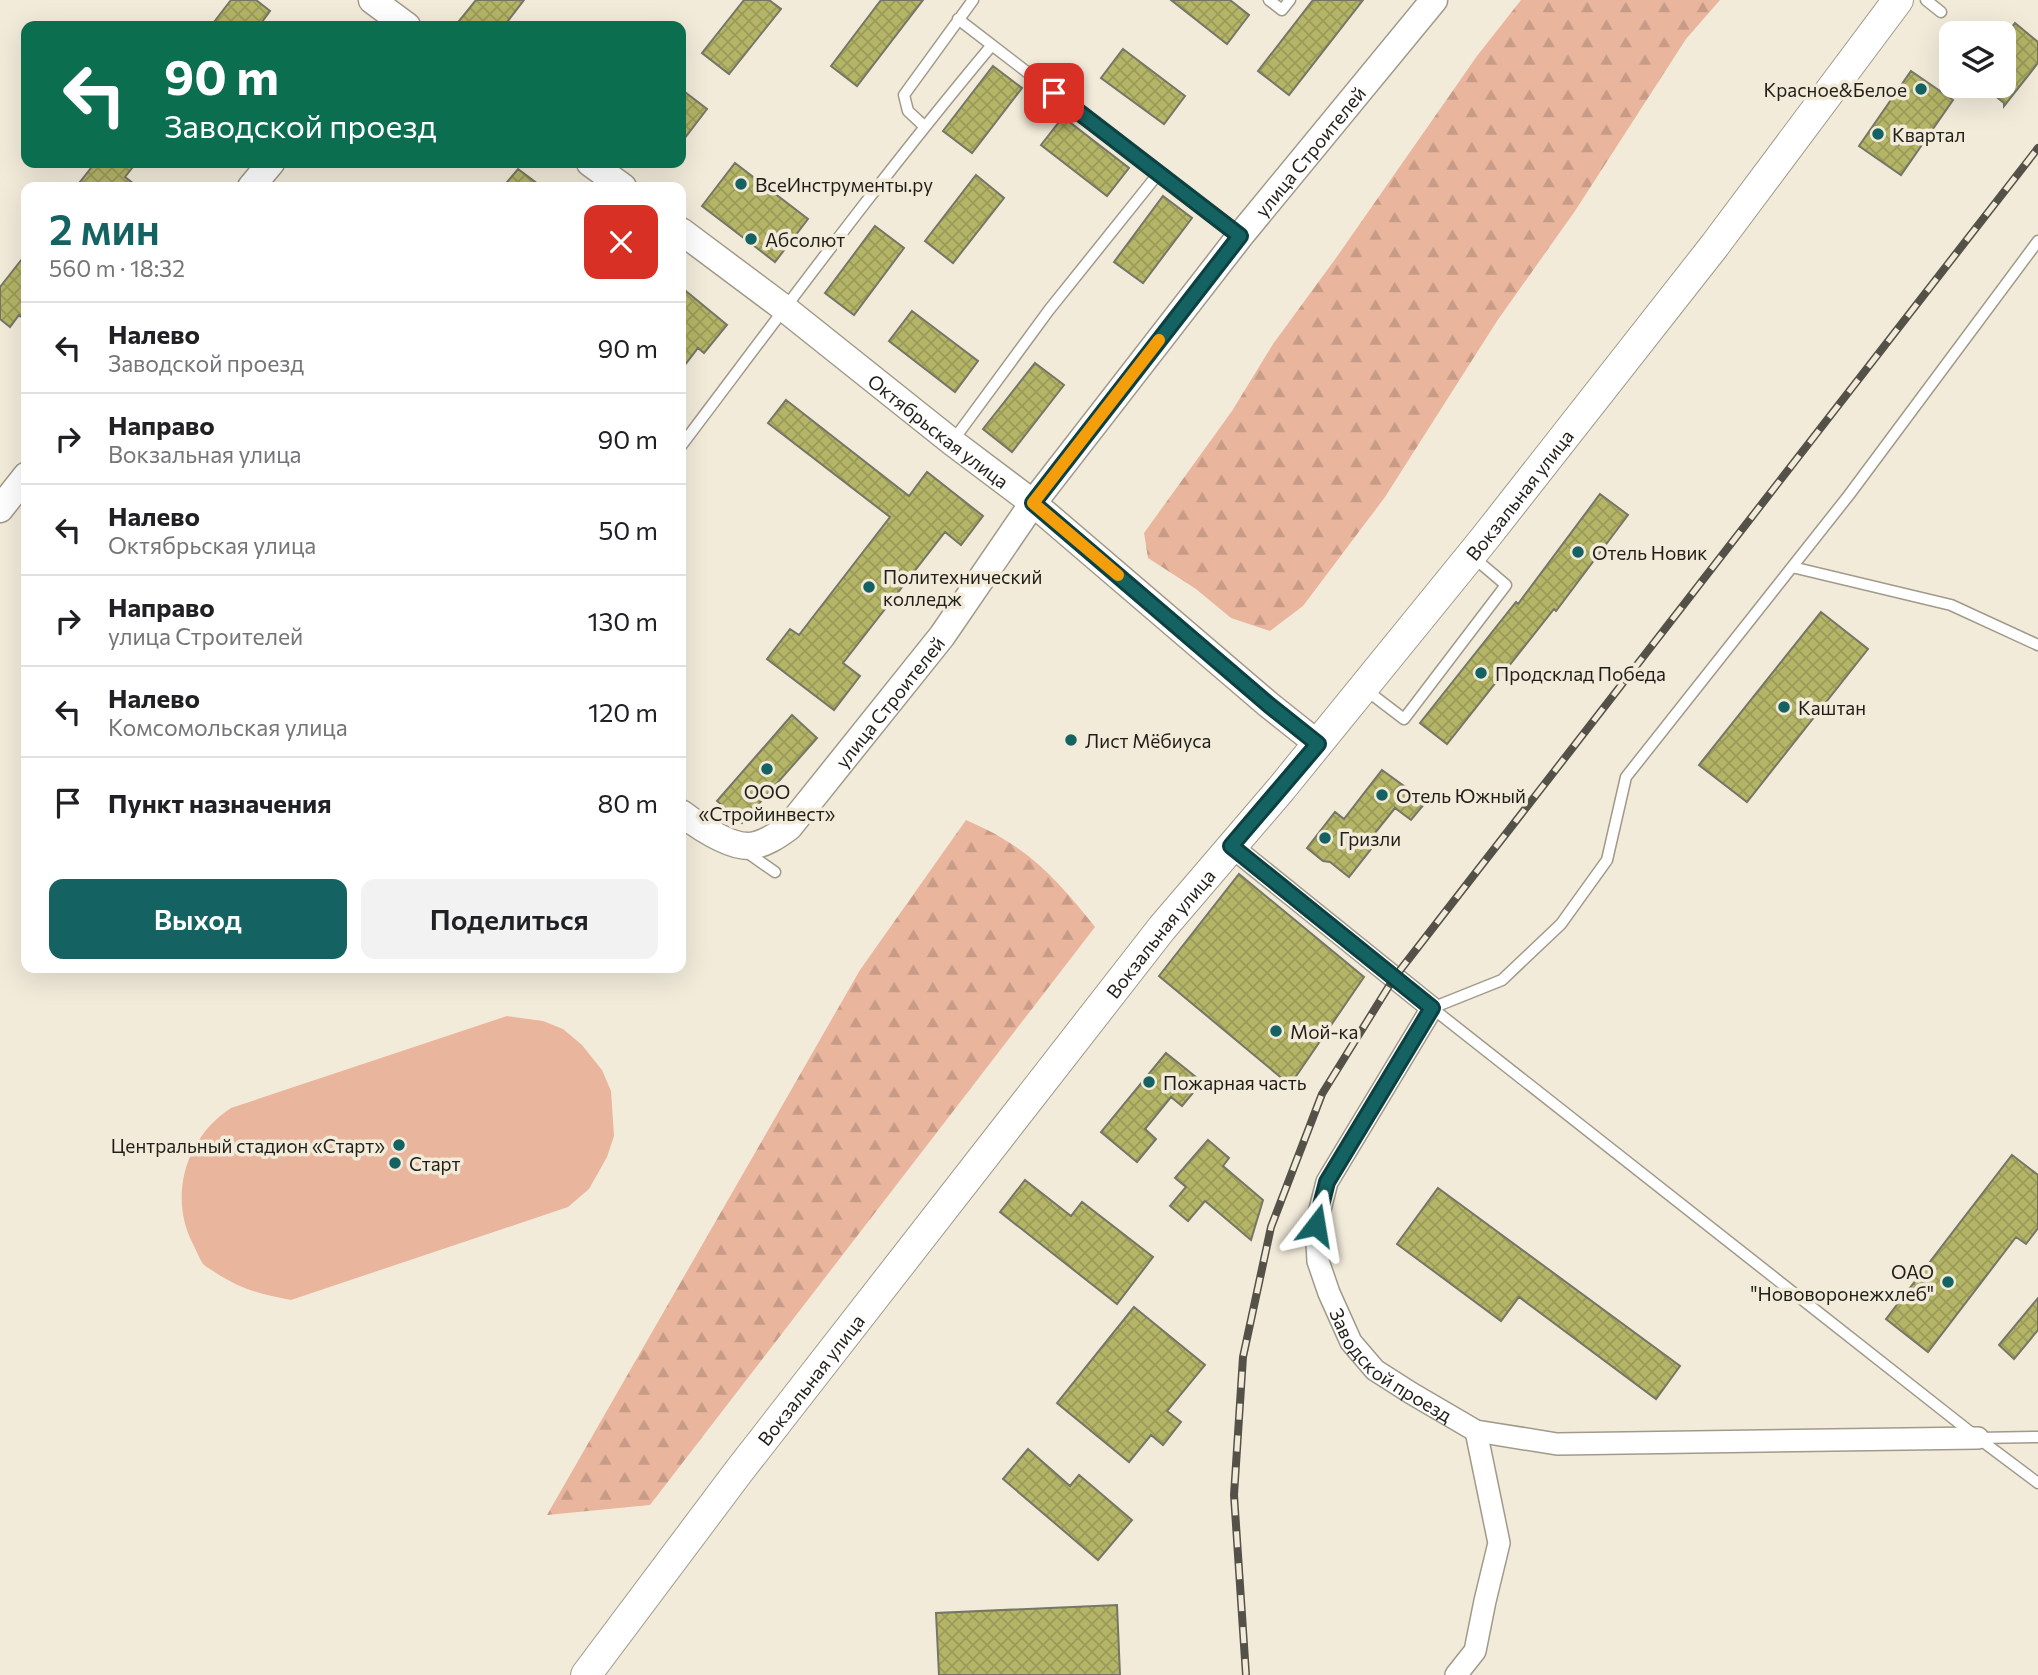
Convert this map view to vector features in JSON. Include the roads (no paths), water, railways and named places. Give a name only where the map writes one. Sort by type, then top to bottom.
[{"type":"main road","name":"Вокзальная улица","points":[[586,1675],[764,1439],[1162,928],[1318,744],[1471,555],[1715,244],[1898,0]]},
{"type":"street","name":"улица Строителей","points":[[737,845],[762,843],[789,827],[942,636],[1033,503],[1240,236],[1434,0]]},
{"type":"street","points":[[255,182],[267,168]]},
{"type":"street","points":[[597,168],[616,182]]},
{"type":"street","name":"Октябрьская улица","points":[[686,235],[784,307],[952,442],[1033,503],[1318,744]]},
{"type":"street","points":[[0,509],[21,482]]},
{"type":"street","points":[[686,816],[714,835],[737,845]]},
{"type":"street","points":[[1231,846],[1432,1008]]},
{"type":"street","name":"Заводской проезд","points":[[1432,1008],[1327,1182],[1316,1225],[1318,1261],[1329,1293],[1351,1342],[1375,1370],[1476,1431],[1557,1444],[1978,1438]]},
{"type":"street","points":[[1456,1675],[1475,1651],[1499,1543],[1476,1431]]},
{"type":"lane","points":[[924,126],[908,111],[904,95],[973,0]]},
{"type":"lane","points":[[1269,0],[1282,10],[1290,0]]},
{"type":"lane","points":[[1926,0],[1941,12]]},
{"type":"lane","points":[[958,19],[1240,236]]},
{"type":"lane","points":[[686,439],[924,126],[992,45]]},
{"type":"lane","points":[[952,442],[1049,310],[1158,174]]},
{"type":"lane","points":[[2038,241],[1849,495],[1626,777],[1607,860],[1562,924],[1502,980],[1432,1008],[2038,1483]]},
{"type":"lane","points":[[1364,688],[1404,719],[1506,585],[1471,555]]},
{"type":"lane","points":[[1792,567],[1951,605],[2038,646]]},
{"type":"lane","points":[[760,862],[789,827]]},
{"type":"lane","points":[[737,845],[775,872]]},
{"type":"lane","name":"Заводской проезд","points":[[1978,1438],[2038,1437]]},
{"type":"railway","points":[[1246,1675],[1234,1495],[1243,1357],[1271,1227],[1322,1094],[1394,978],[2038,148]]},
{"type":"place","name":"Красное&Белое","points":[[1921,89]]},
{"type":"place","name":"Квартал","points":[[1878,134]]},
{"type":"place","name":"ВсеИнструменты.ру","points":[[741,184]]},
{"type":"place","name":"Абсолют","points":[[751,239]]},
{"type":"place","name":"Отель Новик","points":[[1578,552]]},
{"type":"place","name":"Политехнический колледж","points":[[869,587]]},
{"type":"place","name":"Продсклад Победа","points":[[1481,673]]},
{"type":"place","name":"Каштан","points":[[1784,707]]},
{"type":"place","name":"Лист Мёбиуса","points":[[1071,740]]},
{"type":"place","name":"ООО «Стройинвест»","points":[[767,769]]},
{"type":"place","name":"Отель Южный","points":[[1382,795]]},
{"type":"place","name":"Гризли","points":[[1325,838]]},
{"type":"place","name":"Мой-ка","points":[[1276,1031]]},
{"type":"place","name":"Пожарная часть","points":[[1149,1082]]},
{"type":"place","name":"Центральный стадион «Старт»","points":[[399,1145]]},
{"type":"place","name":"Старт","points":[[395,1163]]},
{"type":"place","name":"ОАО \"Нововоронежхлеб\"","points":[[1948,1282]]}]
